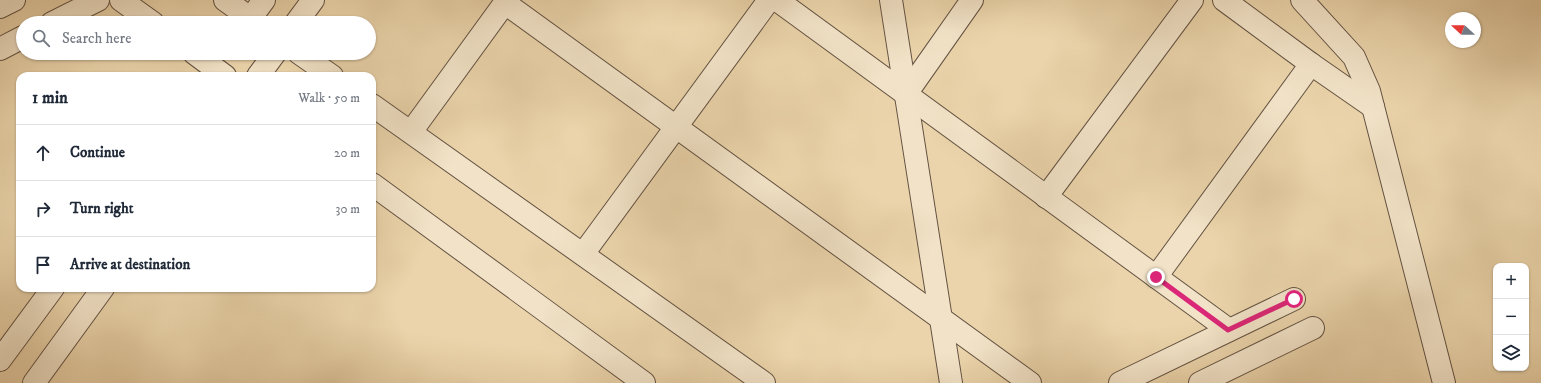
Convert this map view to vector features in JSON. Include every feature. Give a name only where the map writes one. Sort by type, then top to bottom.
[{"type":"street","points":[[0,7],[14,0]]},
{"type":"street","points":[[66,16],[98,0]]},
{"type":"street","points":[[121,0],[143,16]]},
{"type":"street","points":[[225,0],[246,16]]},
{"type":"street","points":[[255,16],[264,0]]},
{"type":"street","points":[[301,16],[313,0]]},
{"type":"street","points":[[583,254],[769,0]]},
{"type":"street","points":[[777,0],[1228,330]]},
{"type":"street","points":[[891,0],[952,383]]},
{"type":"street","points":[[906,94],[972,0]]},
{"type":"street","points":[[1046,197],[1192,0]]},
{"type":"street","points":[[1224,0],[1311,64],[1373,107]]},
{"type":"street","points":[[1302,0],[1354,57],[1369,91],[1444,383]]},
{"type":"street","points":[[411,132],[506,1],[676,127],[1030,383]]},
{"type":"street","points":[[0,48],[16,40]]},
{"type":"street","points":[[205,60],[218,68]]},
{"type":"street","points":[[261,72],[269,60]]},
{"type":"street","points":[[309,60],[326,72]]},
{"type":"street","points":[[1156,277],[1311,64]]},
{"type":"street","points":[[376,108],[764,383]]},
{"type":"street","points":[[376,187],[644,383]]},
{"type":"street","points":[[0,360],[50,292]]},
{"type":"street","points":[[34,383],[100,292]]},
{"type":"street","points":[[1120,383],[1294,299]]},
{"type":"street","points":[[1200,383],[1313,328]]},
{"type":"route","points":[[1156,277],[1228,330],[1294,299]]}]
